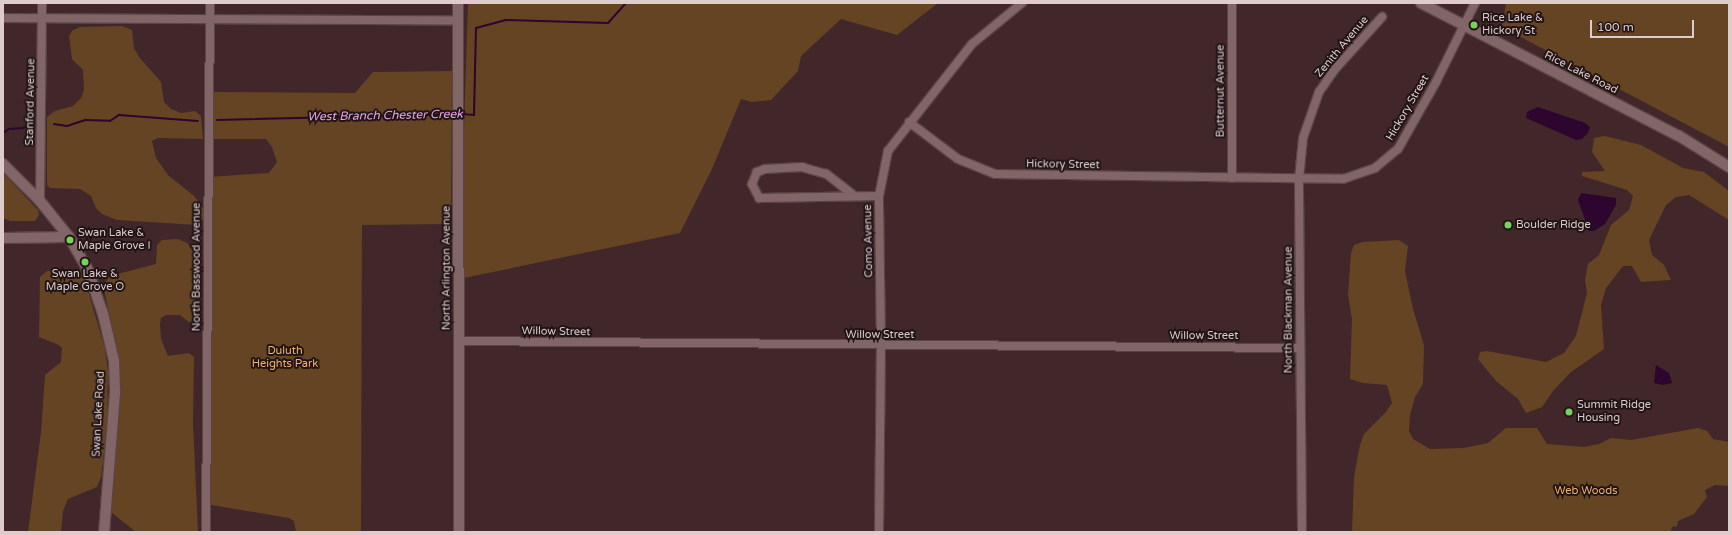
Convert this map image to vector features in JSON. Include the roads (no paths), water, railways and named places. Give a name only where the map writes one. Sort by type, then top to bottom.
[{"type":"main road","name":"North Arlington Avenue","points":[[458,3],[459,532]]},
{"type":"main road","name":"Rice Lake Road","points":[[1421,3],[1679,136],[1729,168]]},
{"type":"main road","name":"Swan Lake Road","points":[[3,164],[40,201],[69,237],[88,270],[103,314],[114,361],[115,392],[104,532]]},
{"type":"main road","points":[[3,238],[69,237]]},
{"type":"street","name":"Stanford Avenue","points":[[40,201],[42,3]]},
{"type":"street","name":"North Basswood Avenue","points":[[206,532],[210,3]]},
{"type":"street","name":"Como Avenue","points":[[879,532],[881,346],[879,196],[888,151],[909,122],[972,44],[1022,3]]},
{"type":"street","name":"Butternut Avenue","points":[[1232,3],[1232,178]]},
{"type":"street","name":"Hickory Street","points":[[909,122],[925,131],[958,159],[995,174],[1343,179],[1362,174],[1388,158],[1398,149],[1475,3]]},
{"type":"street","name":"Zenith Avenue","points":[[1319,92],[1336,68],[1382,17]]},
{"type":"street","points":[[3,18],[458,20]]},
{"type":"street","name":"North Blackman Avenue","points":[[1302,532],[1299,179],[1303,138],[1319,92]]},
{"type":"street","points":[[852,194],[826,174],[802,167],[765,169],[757,172],[752,184],[759,198],[852,194],[879,196]]},
{"type":"street","name":"Willow Street","points":[[459,342],[1300,348]]},
{"type":"waterway","name":"West Branch Chester Creek","points":[[462,114],[474,115],[476,28],[505,20],[608,23],[626,3]]},
{"type":"waterway","name":"West Branch Chester Creek","points":[[217,120],[455,114]]},
{"type":"waterway","name":"West Branch Chester Creek","points":[[54,124],[67,126],[86,120],[110,121],[119,115],[198,121]]},
{"type":"waterway","name":"West Branch Chester Creek","points":[[3,133],[9,129],[23,128],[34,123]]},
{"type":"place","name":"Rice Lake & Hickory St","points":[[1474,25]]},
{"type":"place","name":"Boulder Ridge","points":[[1508,225]]},
{"type":"place","name":"Swan Lake & Maple Grove I","points":[[70,240]]},
{"type":"place","name":"Swan Lake & Maple Grove O","points":[[85,262]]},
{"type":"place","name":"Summit Ridge Housing","points":[[1569,412]]},
{"type":"park label","name":"Duluth Heights Park","points":[[285,358]]},
{"type":"park label","name":"Web Woods","points":[[1586,491]]}]
